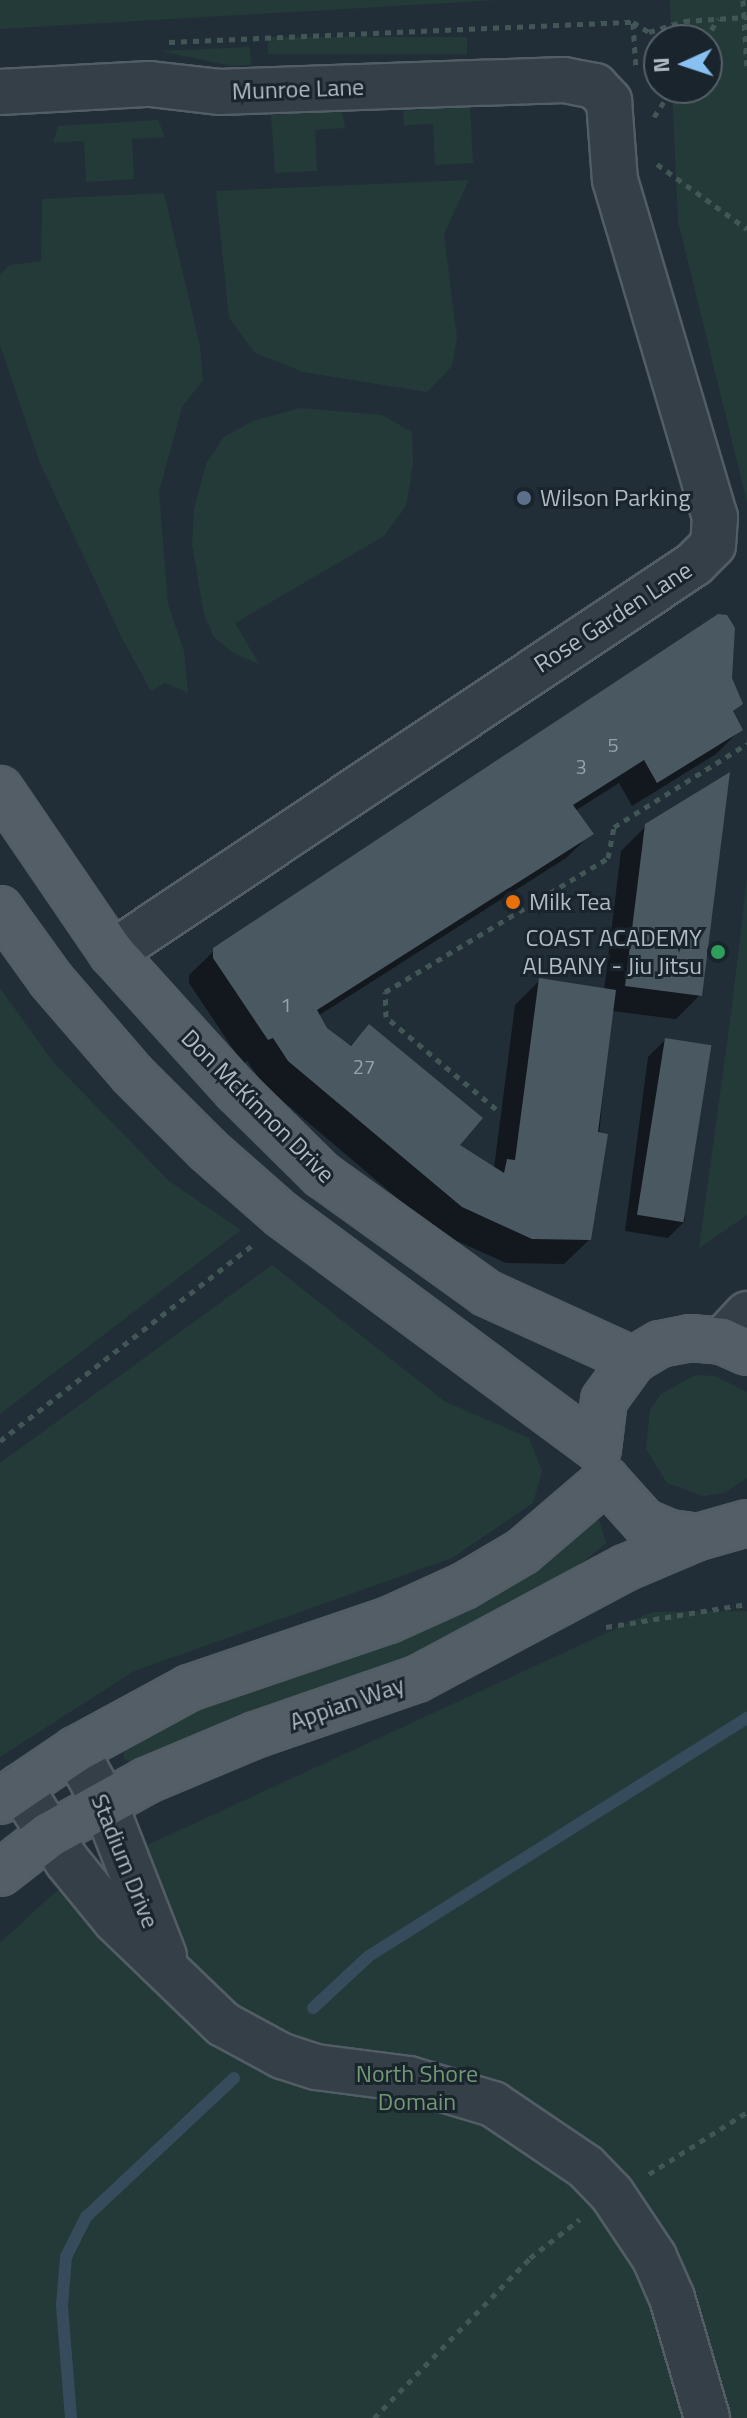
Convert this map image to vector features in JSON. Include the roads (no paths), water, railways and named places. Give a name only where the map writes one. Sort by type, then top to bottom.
[{"type":"main road","name":"Don McKinnon Drive","points":[[0,789],[112,953],[236,1090],[322,1175],[486,1293],[633,1360]]},
{"type":"main road","points":[[0,909],[51,980],[132,1074],[282,1215],[602,1465],[644,1522],[698,1537]]},
{"type":"main road","points":[[10,1794],[75,1750],[189,1688],[389,1620],[464,1586],[522,1552],[602,1465],[604,1400],[633,1360],[660,1344],[690,1338],[739,1336]]},
{"type":"main road","name":"Appian Way","points":[[0,1873],[49,1835],[104,1802],[255,1735],[417,1679],[625,1568],[698,1537],[746,1524]]},
{"type":"street","name":"Munroe Lane","points":[[0,92],[150,84],[219,92],[564,80],[595,86]]},
{"type":"street","name":"Rose Garden Lane","points":[[112,953],[694,564],[713,545],[713,508],[615,180],[609,101],[595,86]]},
{"type":"street","name":"Stadium Drive","points":[[75,1750],[104,1802],[172,1973]]},
{"type":"street","name":"Stadium Drive","points":[[10,1794],[49,1835],[116,1921],[223,2024],[282,2056],[316,2067],[409,2079],[493,2104],[557,2145],[612,2194],[654,2257],[672,2298],[707,2418]]},
{"type":"waterway","points":[[313,2008],[369,1956],[747,1718]]},
{"type":"waterway","points":[[71,2418],[62,2305],[66,2257],[86,2217],[234,2078]]},
{"type":"place","name":"Wilson Parking","points":[[524,498]]},
{"type":"place","name":"Milk Tea","points":[[513,902]]},
{"type":"place","name":"COAST ACADEMY ALBANY - Jiu Jitsu","points":[[718,952]]},
{"type":"park label","name":"North Shore Domain","points":[[417,2088]]}]
